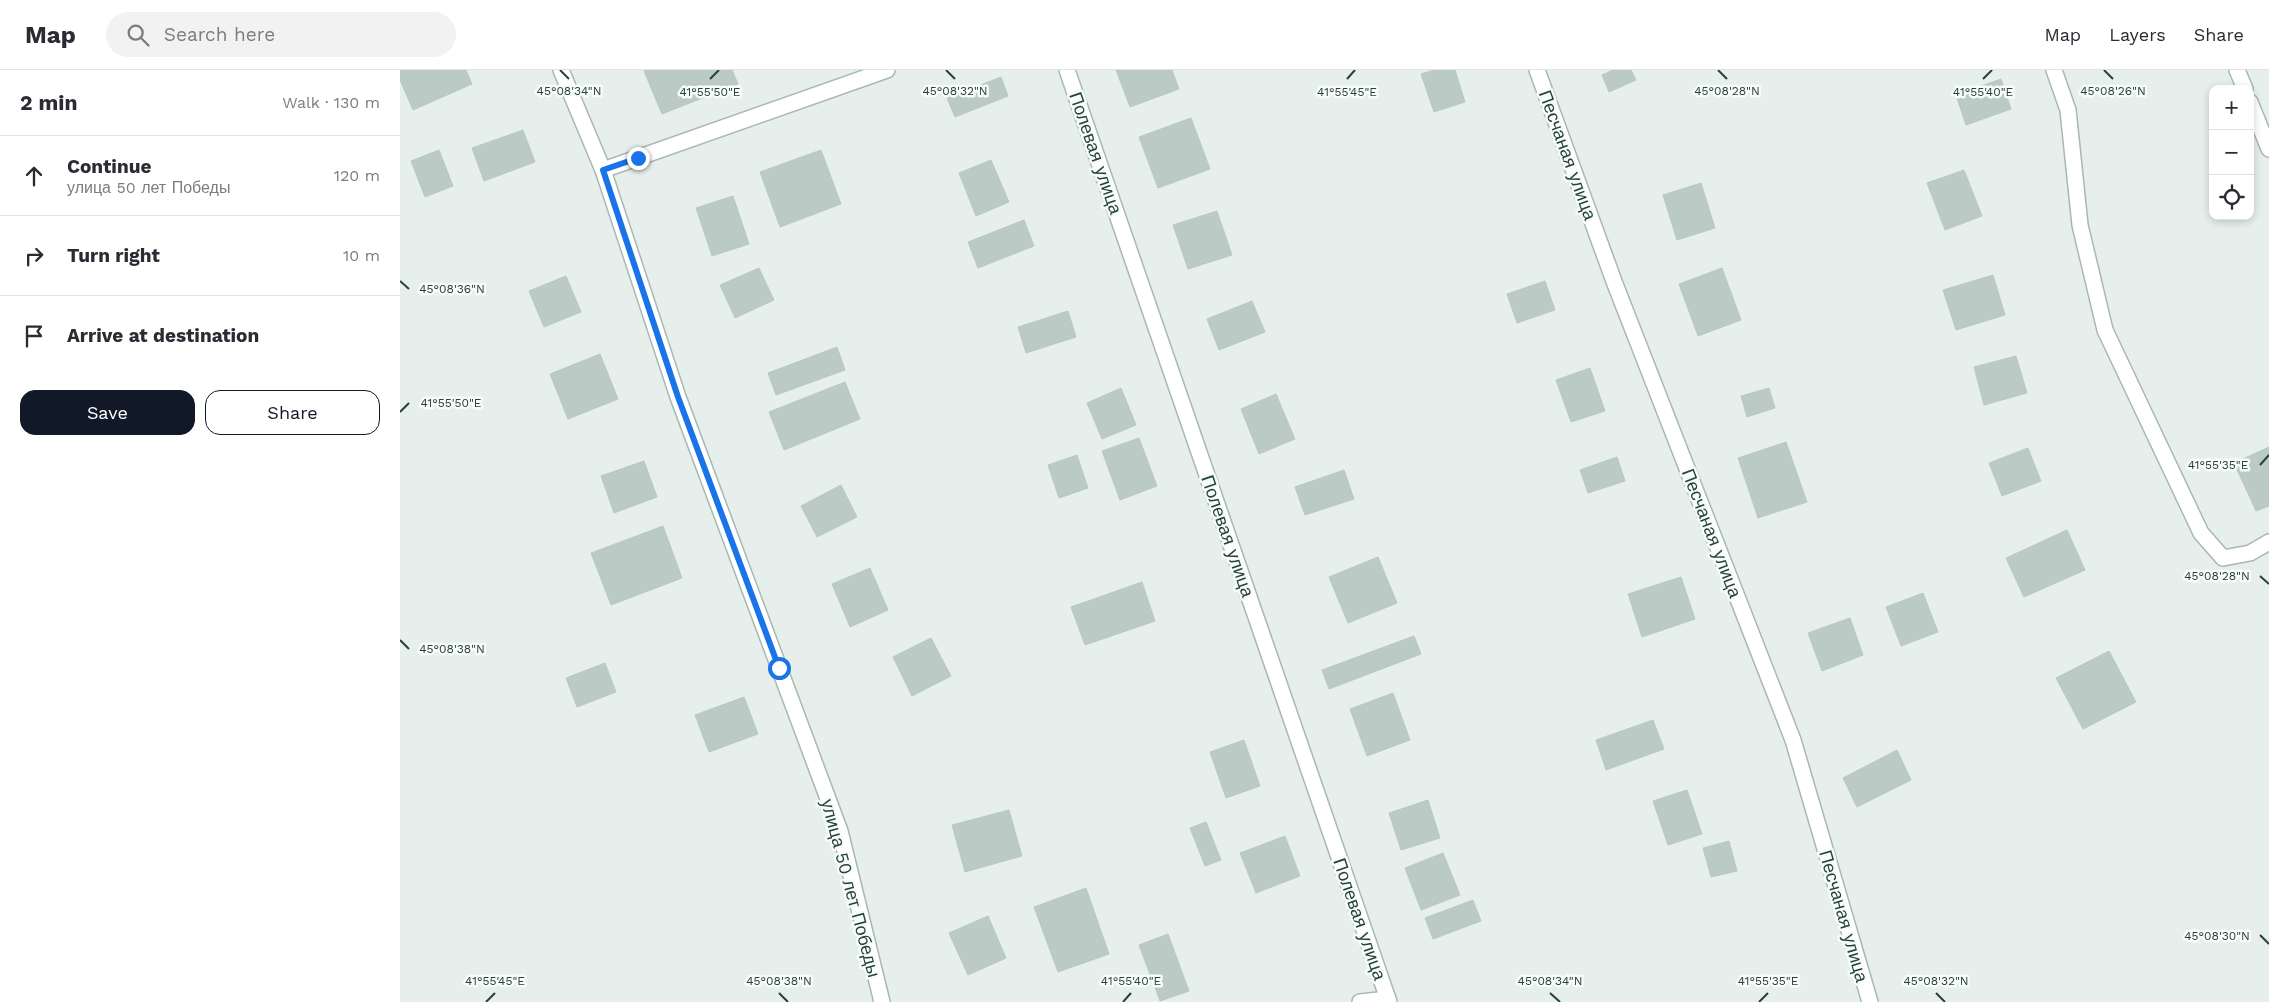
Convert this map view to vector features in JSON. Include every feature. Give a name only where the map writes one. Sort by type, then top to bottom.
[{"type":"street","name":"улица 50 лет Победы","points":[[561,70],[603,170],[678,397],[840,831],[882,1002]]},
{"type":"street","points":[[603,170],[887,70]]},
{"type":"street","name":"Полевая улица","points":[[1067,70],[1392,1001]]},
{"type":"street","name":"Песчаная улица","points":[[1537,70],[1615,284],[1793,740],[1870,1002]]},
{"type":"street","points":[[2054,70],[2068,110],[2080,225],[2105,330],[2201,533],[2223,558],[2250,553],[2269,542]]},
{"type":"street","points":[[2237,70],[2243,85]]},
{"type":"street","points":[[2254,112],[2269,150]]},
{"type":"street","points":[[1360,1002],[1392,1001]]},
{"type":"building","points":[[400,70],[466,70],[472,84],[413,110],[400,80]]},
{"type":"building","points":[[732,70],[738,84],[662,114],[644,71]]},
{"type":"building","points":[[1116,70],[1172,70],[1179,89],[1130,107]]},
{"type":"building","points":[[1434,70],[1455,70],[1465,102],[1434,112],[1421,74]]},
{"type":"building","points":[[1613,70],[1631,70],[1636,80],[1609,92],[1602,75]]},
{"type":"building","points":[[1001,77],[1008,96],[955,117],[947,98]]},
{"type":"building","points":[[2001,79],[2011,109],[1966,125],[1956,95]]},
{"type":"building","points":[[1191,118],[1210,169],[1158,188],[1139,137]]},
{"type":"building","points":[[523,130],[535,162],[484,181],[472,148]]},
{"type":"building","points":[[439,150],[453,186],[425,197],[411,161]]},
{"type":"building","points":[[821,150],[841,204],[780,227],[760,172]]},
{"type":"building","points":[[991,160],[1009,202],[976,216],[959,173]]},
{"type":"building","points":[[1964,170],[1982,216],[1945,230],[1927,183]]},
{"type":"building","points":[[1701,183],[1715,228],[1677,240],[1663,195]]},
{"type":"building","points":[[733,196],[749,244],[712,256],[696,208]]},
{"type":"building","points":[[1217,211],[1232,255],[1188,269],[1173,225]]},
{"type":"building","points":[[1024,220],[1034,246],[978,268],[968,242]]},
{"type":"building","points":[[759,268],[774,300],[735,318],[720,285]]},
{"type":"building","points":[[1722,268],[1741,320],[1698,336],[1679,284]]},
{"type":"building","points":[[1993,275],[2005,315],[1956,330],[1943,290]]},
{"type":"building","points":[[566,276],[581,312],[544,327],[529,291]]},
{"type":"building","points":[[1545,281],[1555,310],[1517,323],[1507,294]]},
{"type":"building","points":[[1252,301],[1265,332],[1219,350],[1207,319]]},
{"type":"building","points":[[1068,311],[1076,337],[1026,353],[1018,327]]},
{"type":"building","points":[[837,347],[845,370],[776,395],[768,373]]},
{"type":"building","points":[[600,354],[618,399],[568,419],[550,374]]},
{"type":"building","points":[[2016,356],[2027,393],[1984,405],[1974,367]]},
{"type":"building","points":[[1590,368],[1605,411],[1571,422],[1556,380]]},
{"type":"building","points":[[845,382],[860,419],[784,450],[769,412]]},
{"type":"building","points":[[1121,388],[1136,425],[1102,439],[1087,403]]},
{"type":"building","points":[[1769,388],[1775,408],[1747,417],[1741,396]]},
{"type":"building","points":[[1276,394],[1295,439],[1259,454],[1241,409]]},
{"type":"building","points":[[1139,438],[1157,486],[1120,500],[1102,451]]},
{"type":"building","points":[[1786,442],[1807,502],[1758,518],[1738,458]]},
{"type":"building","points":[[2269,447],[2269,506],[2256,511],[2234,463]]},
{"type":"building","points":[[2028,448],[2041,481],[2002,496],[1989,463]]},
{"type":"building","points":[[1077,455],[1088,488],[1059,498],[1048,465]]},
{"type":"building","points":[[1617,457],[1625,481],[1588,493],[1580,470]]},
{"type":"building","points":[[644,461],[657,497],[614,513],[601,476]]},
{"type":"building","points":[[1344,470],[1354,499],[1305,515],[1295,487]]},
{"type":"building","points":[[841,485],[857,517],[817,537],[801,506]]},
{"type":"building","points":[[663,526],[682,578],[611,605],[591,553]]},
{"type":"building","points":[[2067,530],[2085,570],[2024,597],[2006,558]]},
{"type":"building","points":[[1378,557],[1397,603],[1348,623],[1329,577]]},
{"type":"building","points":[[870,568],[888,610],[850,627],[832,584]]},
{"type":"building","points":[[1681,577],[1695,619],[1642,637],[1628,594]]},
{"type":"building","points":[[1142,582],[1155,621],[1085,645],[1071,607]]},
{"type":"building","points":[[1923,593],[1938,632],[1901,646],[1886,607]]},
{"type":"building","points":[[1850,618],[1863,655],[1822,671],[1808,633]]},
{"type":"building","points":[[1414,636],[1421,654],[1329,689],[1322,670]]},
{"type":"building","points":[[931,638],[951,676],[912,696],[893,657]]},
{"type":"building","points":[[2109,651],[2136,702],[2083,729],[2056,678]]},
{"type":"building","points":[[605,663],[616,692],[577,707],[566,678]]},
{"type":"building","points":[[1393,693],[1410,740],[1367,756],[1350,709]]},
{"type":"building","points":[[744,697],[758,734],[709,752],[695,715]]},
{"type":"building","points":[[1653,720],[1664,749],[1606,770],[1596,740]]},
{"type":"building","points":[[1244,740],[1260,786],[1226,798],[1210,752]]},
{"type":"building","points":[[1897,750],[1911,780],[1857,807],[1843,778]]},
{"type":"building","points":[[1687,790],[1702,834],[1668,845],[1653,801]]},
{"type":"building","points":[[1428,800],[1440,838],[1401,850],[1389,813]]},
{"type":"building","points":[[1009,810],[1022,856],[965,872],[952,825]]},
{"type":"building","points":[[1206,822],[1221,860],[1205,866],[1190,828]]},
{"type":"building","points":[[1285,836],[1300,876],[1256,893],[1240,853]]},
{"type":"building","points":[[1729,841],[1737,871],[1711,877],[1703,848]]},
{"type":"building","points":[[1443,853],[1460,895],[1421,910],[1405,868]]},
{"type":"building","points":[[1086,888],[1109,954],[1058,972],[1034,907]]},
{"type":"building","points":[[1473,900],[1481,921],[1433,939],[1425,918]]},
{"type":"building","points":[[988,916],[1006,958],[968,975],[949,933]]},
{"type":"building","points":[[1168,934],[1189,991],[1160,1001],[1139,945]]},
{"type":"route","points":[[638,158],[603,170],[678,397],[779,668]]}]
